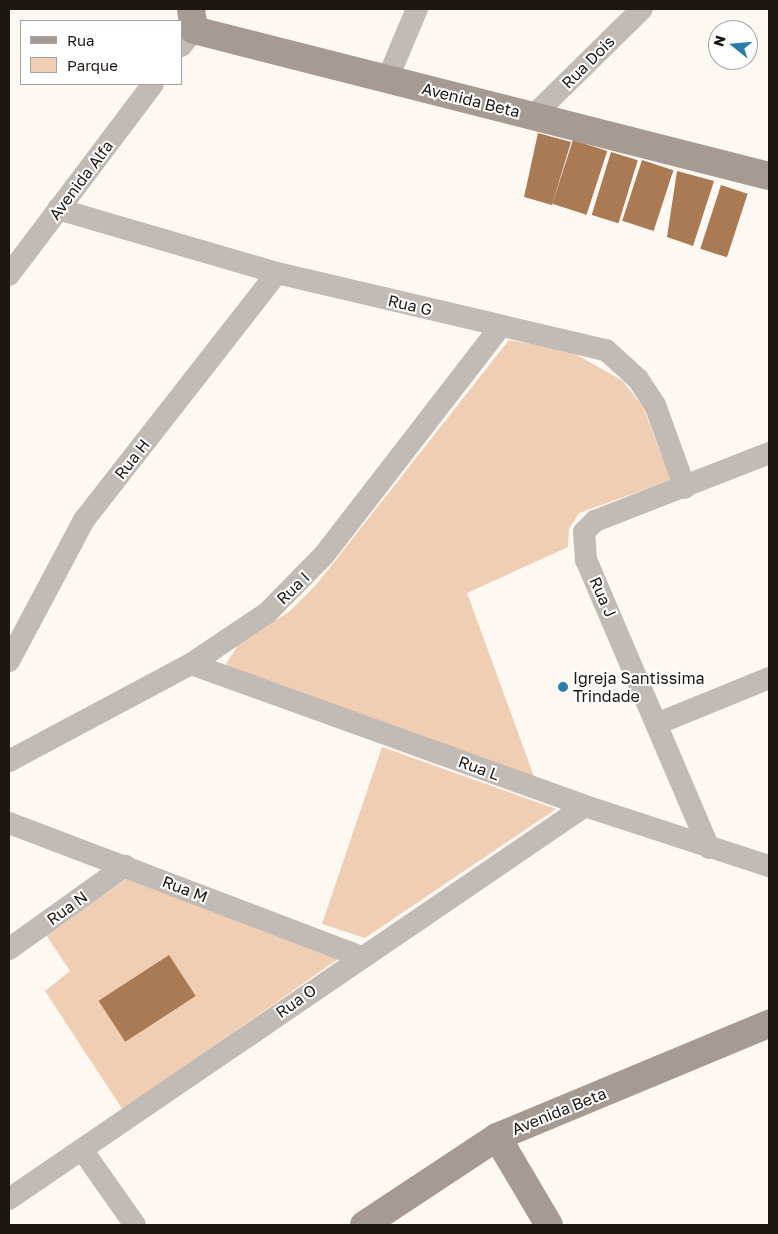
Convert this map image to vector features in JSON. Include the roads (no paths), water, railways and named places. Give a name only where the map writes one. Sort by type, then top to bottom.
[{"type":"street","points":[[387,80],[417,9]]},
{"type":"street","name":"Rua Dois","points":[[534,116],[642,9]]},
{"type":"street","name":"Avenida Beta","points":[[189,28],[769,176]]},
{"type":"street","name":"Avenida Alfa","points":[[9,275],[152,85]]},
{"type":"street","name":"Rua G","points":[[58,209],[278,273],[501,326],[567,338],[606,350],[623,363],[655,405],[685,488]]},
{"type":"street","name":"Rua H","points":[[9,661],[84,520],[278,273]]},
{"type":"street","name":"Rua I","points":[[9,761],[191,664],[267,613],[297,585],[501,326]]},
{"type":"street","name":"Rua J","points":[[709,848],[659,723],[583,544],[584,532],[595,521],[685,488],[769,453]]},
{"type":"street","name":"Rua L","points":[[191,664],[585,806],[769,866]]},
{"type":"street","points":[[659,723],[769,678]]},
{"type":"street","name":"Rua O","points":[[9,1199],[83,1151],[360,956],[585,806]]},
{"type":"street","name":"Rua M","points":[[9,823],[360,956]]},
{"type":"street","name":"Rua N","points":[[9,949],[125,866]]},
{"type":"street","name":"Avenida Beta","points":[[364,1225],[497,1137],[769,1024]]},
{"type":"street","points":[[497,1137],[549,1225]]},
{"type":"street","points":[[83,1151],[135,1225]]},
{"type":"place","name":"Igreja Santissima Trindade","points":[[563,687]]}]
